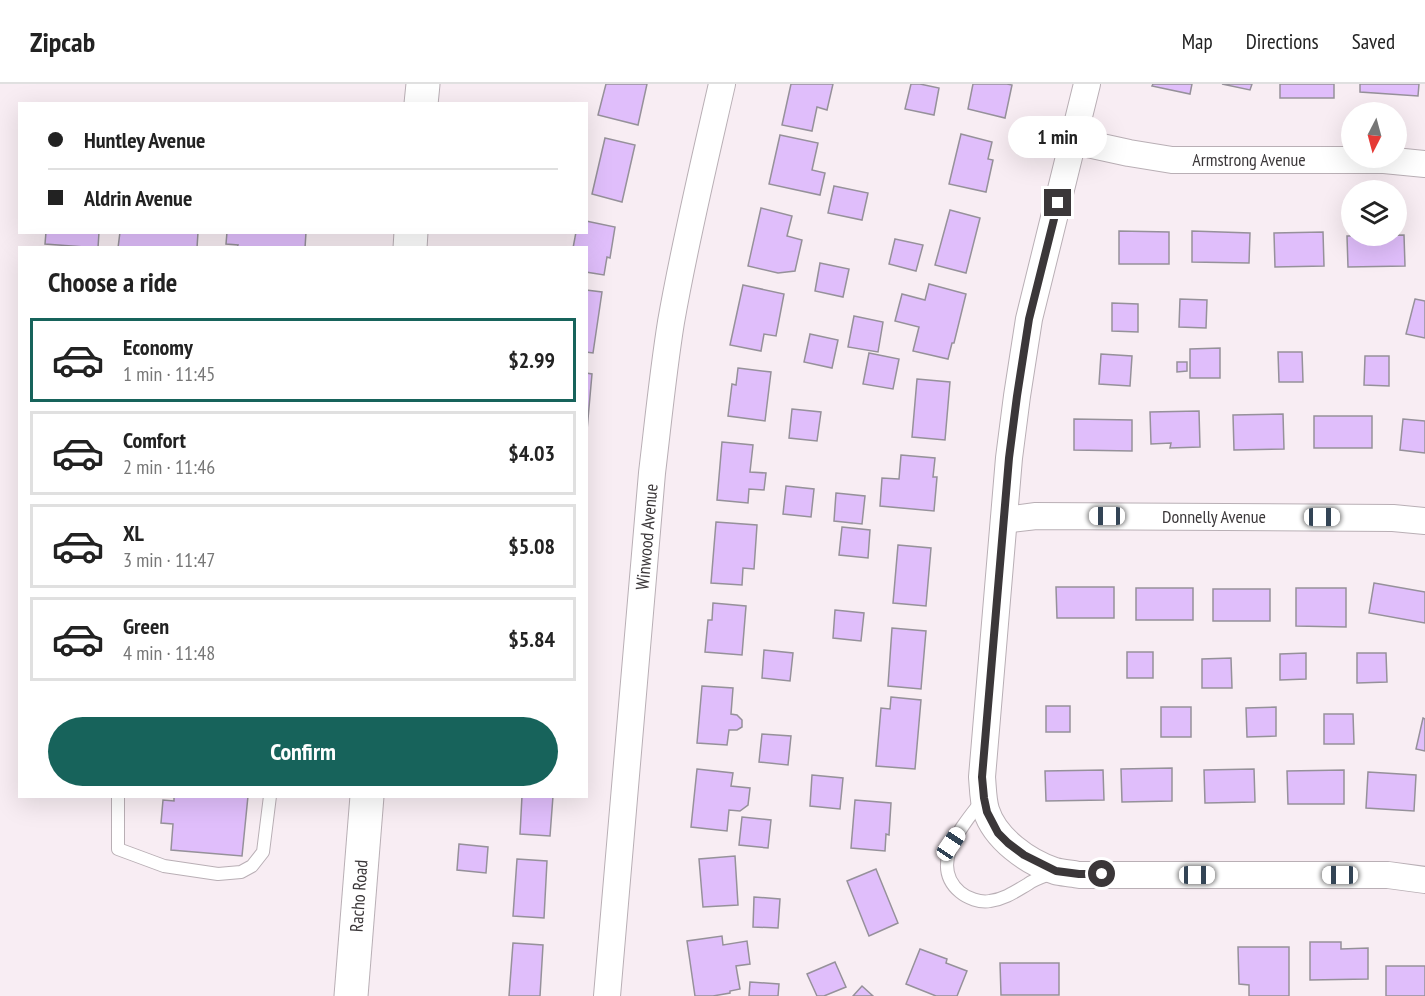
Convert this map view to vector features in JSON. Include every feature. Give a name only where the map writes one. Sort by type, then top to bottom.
[{"type":"street","points":[[422,102],[423,84]]},
{"type":"street","name":"Winwood Avenue","points":[[607,996],[660,398],[684,251],[722,84]]},
{"type":"street","points":[[1087,84],[1029,319],[1017,396],[1009,458],[982,777],[989,817],[998,833],[1024,855],[1056,871],[1079,874],[1388,875],[1425,880]]},
{"type":"street","name":"Armstrong Avenue","points":[[1074,141],[1172,160],[1384,160],[1425,164]]},
{"type":"street","name":"Donnelly Avenue","points":[[1004,520],[1036,516],[1381,518],[1425,521]]},
{"type":"street","name":"Racho Road","points":[[351,996],[367,798]]},
{"type":"lane","points":[[118,798],[118,849],[164,866],[219,874],[241,872],[252,866],[262,852],[270,798]]},
{"type":"lane","points":[[984,798],[951,844],[946,868],[948,878],[956,888],[962,894],[987,902],[1015,893],[1029,883],[1056,871]]},
{"type":"building","points":[[606,84],[647,84],[638,125],[598,115]]},
{"type":"building","points":[[791,84],[833,84],[827,110],[817,107],[812,131],[782,125]]},
{"type":"building","points":[[911,84],[939,88],[934,115],[905,109]]},
{"type":"building","points":[[973,84],[1012,85],[1005,118],[968,109]]},
{"type":"building","points":[[1153,84],[1192,84],[1190,94],[1152,86]]},
{"type":"building","points":[[1222,84],[1252,84],[1250,90]]},
{"type":"building","points":[[1280,84],[1334,84],[1334,98],[1280,98]]},
{"type":"building","points":[[1360,84],[1419,84],[1418,96],[1360,92]]},
{"type":"building","points":[[961,134],[992,142],[988,159],[993,160],[986,192],[949,184]]},
{"type":"building","points":[[780,135],[818,143],[812,170],[825,173],[820,195],[769,184]]},
{"type":"building","points":[[605,138],[635,145],[622,202],[592,194]]},
{"type":"building","points":[[834,186],[868,193],[862,220],[828,213]]},
{"type":"building","points":[[761,208],[792,216],[787,236],[802,240],[795,271],[778,273],[748,266]]},
{"type":"building","points":[[950,210],[980,218],[966,273],[935,265]]},
{"type":"building","points":[[588,221],[615,227],[610,258],[607,257],[604,275],[588,272],[588,246],[573,246],[576,234],[588,234]]},
{"type":"building","points":[[1119,231],[1169,232],[1169,264],[1119,264]]},
{"type":"building","points":[[1192,231],[1250,233],[1249,263],[1192,262]]},
{"type":"building","points":[[1323,232],[1324,266],[1275,267],[1274,233]]},
{"type":"building","points":[[46,234],[99,234],[98,246],[45,244]]},
{"type":"building","points":[[120,234],[198,234],[197,246],[118,246]]},
{"type":"building","points":[[227,234],[306,234],[305,246],[226,244]]},
{"type":"building","points":[[895,239],[923,245],[916,271],[889,264]]},
{"type":"building","points":[[1347,246],[1404,246],[1405,266],[1348,267]]},
{"type":"building","points":[[820,263],[849,269],[843,297],[815,291]]},
{"type":"building","points":[[929,284],[966,294],[948,359],[913,351],[919,327],[895,321],[902,294],[925,300]]},
{"type":"building","points":[[743,285],[784,294],[776,336],[764,334],[761,351],[730,345]]},
{"type":"building","points":[[588,290],[602,292],[593,353],[588,352]]},
{"type":"building","points":[[1180,299],[1207,300],[1206,328],[1179,327]]},
{"type":"building","points":[[1415,299],[1425,301],[1425,338],[1406,334]]},
{"type":"building","points":[[1112,303],[1138,304],[1138,332],[1112,331]]},
{"type":"building","points":[[854,316],[883,322],[878,352],[848,347]]},
{"type":"building","points":[[810,334],[838,340],[832,368],[804,362]]},
{"type":"building","points":[[1220,348],[1220,378],[1190,378],[1190,349]]},
{"type":"building","points":[[1278,352],[1302,352],[1303,382],[1279,382]]},
{"type":"building","points":[[869,353],[899,359],[893,389],[863,384]]},
{"type":"building","points":[[1101,354],[1132,356],[1130,386],[1099,384]]},
{"type":"building","points":[[1365,356],[1389,356],[1389,386],[1364,385]]},
{"type":"building","points":[[1177,362],[1187,362],[1187,371],[1177,372]]},
{"type":"building","points":[[738,368],[771,372],[765,421],[728,416],[732,384],[736,385]]},
{"type":"building","points":[[588,373],[592,374],[588,419]]},
{"type":"building","points":[[917,379],[950,382],[945,440],[912,437]]},
{"type":"building","points":[[792,409],[821,412],[817,441],[789,438]]},
{"type":"building","points":[[1199,411],[1200,447],[1170,448],[1171,443],[1151,444],[1150,412]]},
{"type":"building","points":[[1283,414],[1284,449],[1234,450],[1233,415]]},
{"type":"building","points":[[1314,416],[1372,416],[1372,448],[1314,448]]},
{"type":"building","points":[[1074,419],[1132,420],[1132,451],[1074,450]]},
{"type":"building","points":[[1403,419],[1425,421],[1425,453],[1400,450]]},
{"type":"building","points":[[722,442],[753,445],[750,472],[766,473],[764,490],[749,489],[748,503],[717,500]]},
{"type":"building","points":[[901,455],[935,458],[933,477],[937,477],[934,511],[880,506],[882,478],[899,479]]},
{"type":"building","points":[[786,486],[814,489],[811,517],[783,514]]},
{"type":"building","points":[[836,493],[865,496],[862,524],[834,521]]},
{"type":"building","points":[[716,522],[757,525],[754,569],[743,568],[742,585],[711,583]]},
{"type":"building","points":[[842,527],[870,530],[868,558],[839,555]]},
{"type":"building","points":[[898,545],[931,548],[926,606],[893,603]]},
{"type":"building","points":[[1374,583],[1425,592],[1425,623],[1369,613]]},
{"type":"building","points":[[1056,587],[1114,587],[1114,618],[1057,618]]},
{"type":"building","points":[[1136,588],[1193,588],[1193,620],[1136,620]]},
{"type":"building","points":[[1296,588],[1346,588],[1346,627],[1296,626]]},
{"type":"building","points":[[1213,589],[1270,589],[1270,621],[1213,621]]},
{"type":"building","points":[[713,603],[746,606],[742,655],[705,652],[708,620],[712,620]]},
{"type":"building","points":[[835,610],[864,613],[861,641],[833,638]]},
{"type":"building","points":[[892,628],[926,631],[921,689],[888,686]]},
{"type":"building","points":[[764,650],[793,653],[790,681],[762,678]]},
{"type":"building","points":[[1127,652],[1153,652],[1153,678],[1127,678]]},
{"type":"building","points":[[1306,653],[1306,679],[1280,680],[1280,654]]},
{"type":"building","points":[[1357,653],[1386,653],[1387,682],[1357,683]]},
{"type":"building","points":[[1231,658],[1232,688],[1202,688],[1202,659]]},
{"type":"building","points":[[702,686],[733,688],[731,714],[737,715],[742,720],[742,727],[729,730],[727,745],[697,743]]},
{"type":"building","points":[[891,697],[921,700],[915,769],[876,766],[881,708],[890,709]]},
{"type":"building","points":[[1046,706],[1070,706],[1070,732],[1046,732]]},
{"type":"building","points":[[1161,707],[1191,707],[1191,737],[1161,737]]},
{"type":"building","points":[[1276,707],[1276,736],[1247,737],[1246,708]]},
{"type":"building","points":[[1324,714],[1353,714],[1354,744],[1324,744]]},
{"type":"building","points":[[1423,718],[1425,719],[1425,751],[1416,749]]},
{"type":"building","points":[[762,734],[791,736],[788,765],[759,762]]},
{"type":"building","points":[[1172,768],[1172,801],[1122,802],[1121,769]]},
{"type":"building","points":[[697,769],[733,773],[731,786],[750,788],[748,805],[740,811],[729,810],[727,831],[691,827]]},
{"type":"building","points":[[1254,769],[1255,802],[1205,803],[1204,770]]},
{"type":"building","points":[[1103,770],[1104,800],[1046,801],[1045,771]]},
{"type":"building","points":[[1344,770],[1344,804],[1288,804],[1287,771]]},
{"type":"building","points":[[1368,772],[1416,775],[1414,811],[1366,808]]},
{"type":"building","points":[[812,775],[843,778],[840,809],[810,806]]},
{"type":"building","points":[[174,798],[248,798],[242,856],[171,850],[173,824],[161,823],[163,800],[174,801]]},
{"type":"building","points":[[522,798],[553,798],[550,836],[520,834]]},
{"type":"building","points":[[855,800],[891,803],[889,835],[886,834],[885,851],[851,848]]},
{"type":"building","points":[[742,817],[771,820],[768,848],[739,845]]},
{"type":"building","points":[[459,844],[488,847],[486,873],[457,870]]},
{"type":"building","points":[[735,856],[738,905],[703,907],[699,859]]},
{"type":"building","points":[[517,859],[547,861],[544,918],[513,916]]},
{"type":"building","points":[[876,869],[898,923],[869,936],[847,881]]},
{"type":"building","points":[[754,897],[780,899],[778,928],[753,927]]},
{"type":"building","points":[[722,936],[723,945],[747,941],[750,964],[736,966],[740,989],[713,996],[695,996],[687,941]]},
{"type":"building","points":[[1310,942],[1341,942],[1341,949],[1368,948],[1368,979],[1310,980]]},
{"type":"building","points":[[513,943],[543,945],[540,996],[509,996]]},
{"type":"building","points":[[1238,947],[1289,947],[1289,996],[1249,996],[1249,985],[1239,984]]},
{"type":"building","points":[[920,949],[947,959],[946,963],[967,971],[957,996],[936,996],[906,984]]},
{"type":"building","points":[[835,962],[846,987],[824,996],[817,996],[807,974]]},
{"type":"building","points":[[1000,963],[1059,963],[1059,995],[1001,995]]},
{"type":"building","points":[[1386,966],[1425,966],[1425,996],[1386,996]]},
{"type":"building","points":[[750,982],[779,984],[778,996],[749,996]]},
{"type":"building","points":[[862,986],[873,996],[853,996]]},
{"type":"route","points":[[1058,203],[1029,319],[1017,396],[1009,458],[982,777],[987,812],[998,833],[1008,843],[1024,855],[1056,871],[1102,874]]}]
